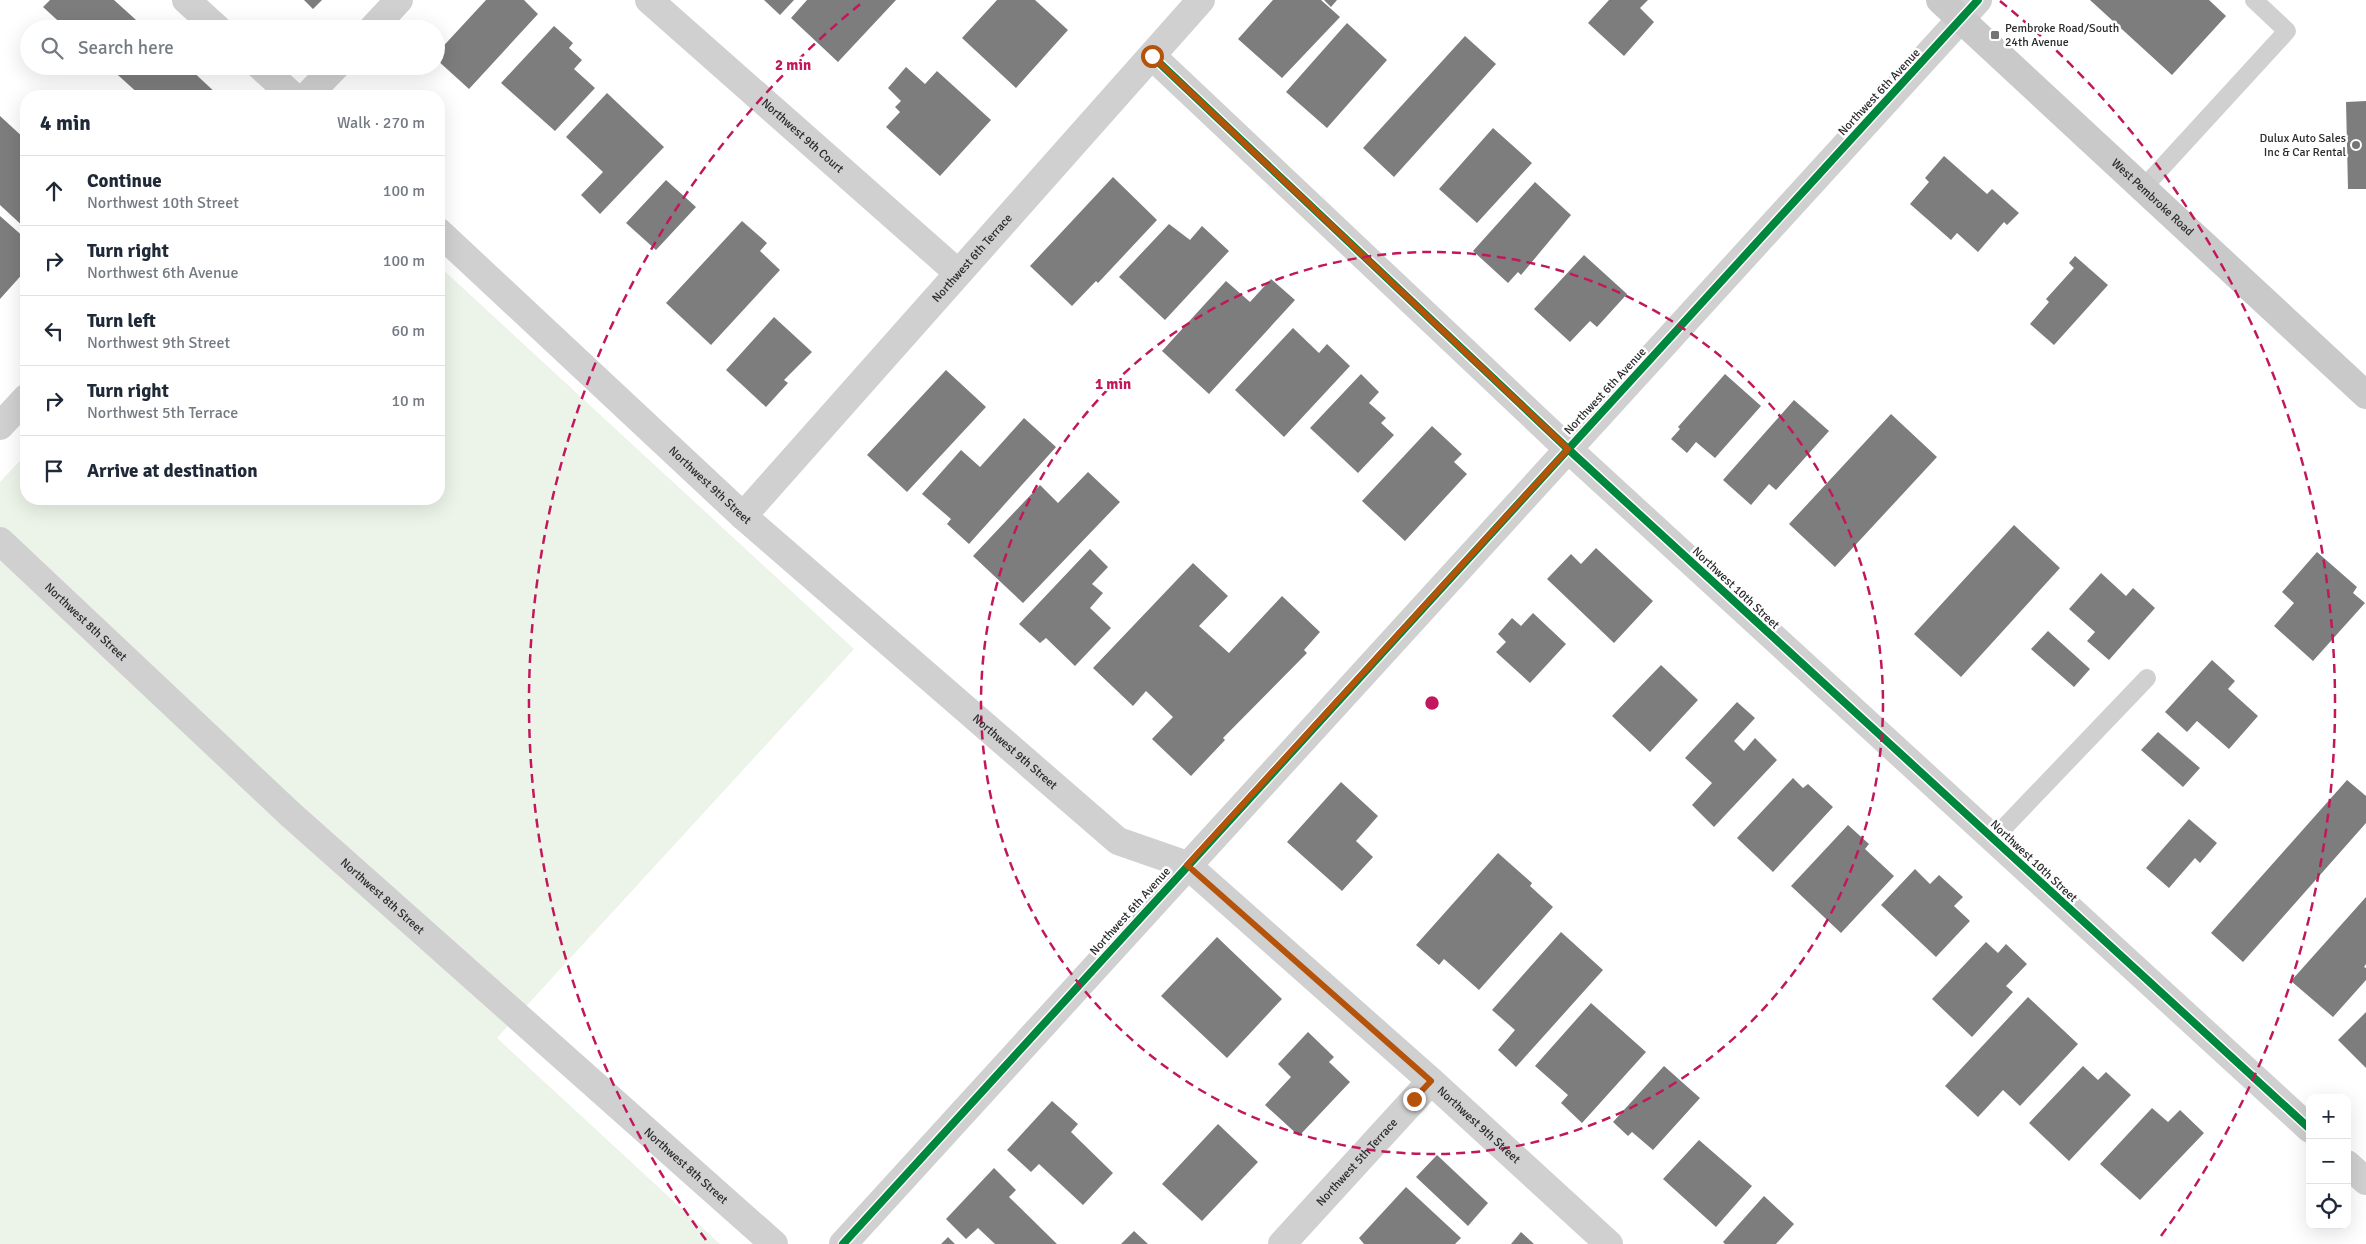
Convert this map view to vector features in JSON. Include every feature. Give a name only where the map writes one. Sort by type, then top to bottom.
[{"type":"main road","name":"West Pembroke Road","points":[[1940,0],[1970,10],[2144,187],[2366,395]]},
{"type":"street","points":[[186,0],[208,20]]},
{"type":"street","points":[[380,20],[399,0]]},
{"type":"street","name":"Northwest 9th Court","points":[[648,0],[957,272]]},
{"type":"street","name":"Northwest 6th Terrace","points":[[744,516],[957,272],[1201,0]]},
{"type":"street","name":"Northwest 6th Avenue","points":[[843,1244],[1187,865],[1970,10]]},
{"type":"street","name":"Northwest 10th Street","points":[[1152,56],[1568,449],[2306,1125]]},
{"type":"street","points":[[270,75],[286,90]]},
{"type":"street","points":[[314,90],[328,75]]},
{"type":"street","name":"Northwest 9th Street","points":[[445,238],[744,516],[1118,841],[1187,865],[1431,1081],[1610,1244]]},
{"type":"street","points":[[0,426],[20,404]]},
{"type":"street","name":"Northwest 8th Street","points":[[0,541],[290,814],[774,1244]]},
{"type":"street","name":"Northwest 5th Terrace","points":[[1282,1244],[1431,1081]]},
{"type":"street","points":[[2351,1168],[2366,1181]]},
{"type":"lane","points":[[2144,187],[2288,31],[2254,0]]},
{"type":"lane","points":[[1993,839],[2147,678]]},
{"type":"shaded area","points":[[445,272],[854,649],[497,1038],[720,1244],[0,1244],[0,482],[20,460],[20,505],[445,505]]},
{"type":"building","points":[[50,0],[114,0],[136,20],[57,20],[43,7]]},
{"type":"building","points":[[304,0],[322,0],[313,9]]},
{"type":"building","points":[[486,0],[524,0],[538,14],[469,89],[445,67],[445,44]]},
{"type":"building","points":[[764,0],[794,0],[780,15]]},
{"type":"building","points":[[807,0],[896,0],[838,62],[791,18]]},
{"type":"building","points":[[997,0],[1035,0],[1068,30],[1016,88],[962,38]]},
{"type":"building","points":[[1273,0],[1321,0],[1340,17],[1282,78],[1238,39]]},
{"type":"building","points":[[1324,0],[1337,0],[1331,7]]},
{"type":"building","points":[[1609,0],[1648,0],[1640,8],[1654,22],[1624,56],[1588,23]]},
{"type":"building","points":[[2090,0],[2209,0],[2226,16],[2172,75]]},
{"type":"building","points":[[1347,23],[1387,60],[1327,128],[1286,92]]},
{"type":"building","points":[[554,26],[573,43],[569,48],[582,60],[574,69],[595,88],[555,131],[501,83]]},
{"type":"building","points":[[1465,36],[1496,64],[1394,177],[1363,148]]},
{"type":"building","points":[[906,67],[925,84],[937,71],[991,120],[940,176],[886,127],[900,112],[895,107],[901,101],[888,88]]},
{"type":"building","points":[[118,75],[197,75],[213,90],[134,90]]},
{"type":"building","points":[[607,93],[664,147],[600,214],[581,195],[603,172],[566,137]]},
{"type":"building","name":"Dulux Auto Sales Inc & Car Rental","points":[[2366,101],[2366,189],[2348,189],[2346,102]]},
{"type":"building","points":[[0,116],[20,134],[20,223],[0,205]]},
{"type":"building","points":[[1493,128],[1532,163],[1477,223],[1439,189]]},
{"type":"building","points":[[1944,156],[1987,194],[1992,189],[2019,213],[2007,225],[2004,222],[1978,252],[1957,233],[1951,240],[1910,204],[1929,182],[1925,178]]},
{"type":"building","points":[[1113,177],[1157,220],[1098,283],[1096,281],[1072,306],[1030,266]]},
{"type":"building","points":[[666,180],[696,207],[656,250],[626,223]]},
{"type":"building","points":[[1535,182],[1571,215],[1521,275],[1518,272],[1508,283],[1473,251]]},
{"type":"building","points":[[0,216],[20,234],[20,277],[0,299]]},
{"type":"building","points":[[742,221],[767,243],[760,251],[780,270],[711,345],[666,303]]},
{"type":"building","points":[[1169,224],[1190,240],[1202,226],[1229,251],[1165,320],[1119,277]]},
{"type":"building","points":[[1584,255],[1627,294],[1597,327],[1590,321],[1570,342],[1534,309]]},
{"type":"building","points":[[2075,256],[2108,285],[2054,345],[2030,324],[2049,302],[2046,299],[2074,268],[2069,263]]},
{"type":"building","points":[[1271,279],[1295,300],[1209,394],[1162,351],[1226,281],[1250,302]]},
{"type":"building","points":[[774,317],[812,352],[784,380],[788,383],[766,407],[726,370]]},
{"type":"building","points":[[1293,328],[1319,353],[1327,344],[1350,366],[1284,437],[1235,390]]},
{"type":"building","points":[[946,370],[986,407],[907,492],[867,455]]},
{"type":"building","points":[[1361,374],[1379,392],[1369,403],[1386,418],[1381,423],[1394,435],[1358,473],[1310,428]]},
{"type":"building","points":[[1725,374],[1761,406],[1715,458],[1696,442],[1687,453],[1671,439],[1680,429],[1678,427]]},
{"type":"building","points":[[1794,400],[1829,431],[1776,490],[1769,484],[1751,505],[1723,480]]},
{"type":"building","points":[[1891,414],[1937,457],[1835,567],[1789,524]]},
{"type":"building","points":[[1024,418],[1056,447],[969,544],[947,524],[951,519],[922,494],[961,450],[980,467]]},
{"type":"building","points":[[1432,426],[1462,454],[1454,462],[1467,474],[1405,541],[1362,501]]},
{"type":"building","points":[[1088,472],[1120,502],[1023,603],[973,556],[1040,485],[1058,503]]},
{"type":"building","points":[[2014,525],[2060,568],[1961,677],[1914,634]]},
{"type":"building","points":[[1596,548],[1653,601],[1614,643],[1547,579],[1571,554],[1581,564]]},
{"type":"building","points":[[1090,549],[1108,567],[1092,584],[1103,593],[1090,608],[1111,628],[1075,666],[1046,638],[1040,643],[1019,624]]},
{"type":"building","points":[[2317,552],[2357,587],[2353,593],[2365,603],[2313,661],[2274,626],[2294,603],[2282,592]]},
{"type":"building","points":[[1193,563],[1228,596],[1199,626],[1229,653],[1282,596],[1320,632],[1304,650],[1307,653],[1223,738],[1225,740],[1191,776],[1152,739],[1173,717],[1146,691],[1133,706],[1093,668]]},
{"type":"building","points":[[2101,573],[2126,596],[2133,588],[2155,608],[2109,660],[2087,641],[2095,632],[2069,609]]},
{"type":"building","points":[[1533,613],[1566,644],[1530,683],[1496,652],[1506,642],[1498,634],[1512,618],[1521,626]]},
{"type":"building","points":[[2048,631],[2090,669],[2074,687],[2031,649]]},
{"type":"building","points":[[2212,660],[2235,681],[2228,689],[2258,716],[2229,749],[2197,721],[2187,732],[2165,712]]},
{"type":"building","points":[[1661,665],[1698,700],[1650,752],[1612,716]]},
{"type":"building","points":[[1737,702],[1755,718],[1734,741],[1744,751],[1755,738],[1777,760],[1714,827],[1692,805],[1712,783],[1685,758]]},
{"type":"building","points":[[2158,732],[2200,768],[2183,787],[2141,750]]},
{"type":"building","points":[[1793,778],[1803,788],[1808,784],[1833,807],[1773,872],[1737,838]]},
{"type":"building","points":[[2347,780],[2366,796],[2366,823],[2243,962],[2211,933]]},
{"type":"building","points":[[1341,782],[1378,816],[1356,841],[1373,857],[1342,891],[1287,842]]},
{"type":"building","points":[[2189,819],[2217,843],[2200,863],[2195,858],[2169,888],[2146,868]]},
{"type":"building","points":[[1848,825],[1869,844],[1865,849],[1894,876],[1841,933],[1791,886]]},
{"type":"building","points":[[1498,853],[1532,883],[1530,886],[1553,907],[1479,990],[1444,959],[1439,965],[1416,945]]},
{"type":"building","points":[[1915,869],[1930,884],[1939,875],[1963,897],[1954,906],[1970,921],[1936,957],[1881,905]]},
{"type":"building","points":[[2366,897],[2366,964],[2364,967],[2366,968],[2366,980],[2333,1017],[2291,981]]},
{"type":"building","points":[[1561,932],[1603,970],[1516,1067],[1498,1050],[1515,1030],[1492,1010]]},
{"type":"building","points":[[1217,937],[1282,999],[1227,1058],[1161,996]]},
{"type":"building","points":[[1986,942],[1998,953],[2006,944],[2027,964],[2006,986],[2013,992],[1972,1037],[1932,999]]},
{"type":"building","points":[[2028,997],[2078,1044],[2020,1106],[2003,1090],[1978,1117],[1945,1086]]},
{"type":"building","points":[[1591,1003],[1646,1052],[1582,1123],[1561,1103],[1568,1095],[1535,1066]]},
{"type":"building","points":[[2366,1012],[2366,1068],[2338,1040]]},
{"type":"building","points":[[1308,1032],[1334,1057],[1329,1062],[1350,1082],[1299,1136],[1265,1105],[1291,1077],[1278,1064]]},
{"type":"building","points":[[1664,1066],[1700,1098],[1653,1150],[1632,1132],[1628,1136],[1613,1122]]},
{"type":"building","points":[[2083,1066],[2098,1080],[2106,1072],[2131,1095],[2069,1161],[2029,1123]]},
{"type":"building","points":[[1052,1101],[1078,1124],[1071,1132],[1113,1173],[1083,1205],[1039,1164],[1031,1172],[1007,1150]]},
{"type":"building","points":[[2152,1108],[2168,1122],[2180,1110],[2204,1133],[2140,1200],[2100,1164]]},
{"type":"building","points":[[1218,1124],[1258,1162],[1202,1221],[1162,1184]]},
{"type":"building","points":[[1699,1140],[1752,1186],[1716,1227],[1663,1179]]},
{"type":"building","points":[[1437,1155],[1488,1203],[1468,1226],[1416,1177]]},
{"type":"building","points":[[994,1168],[1016,1190],[1009,1197],[1057,1244],[995,1244],[978,1228],[966,1239],[946,1219]]},
{"type":"building","points":[[1406,1187],[1461,1238],[1455,1244],[1364,1244],[1359,1238]]},
{"type":"building","points":[[1764,1196],[1794,1224],[1776,1244],[1725,1244],[1723,1242]]},
{"type":"building","points":[[1134,1231],[1148,1244],[1121,1244]]},
{"type":"building","points":[[1521,1232],[1534,1244],[1511,1244]]},
{"type":"building","points":[[948,1237],[955,1244],[941,1244]]},
{"type":"cycle path","points":[[843,1244],[1978,0]]},
{"type":"cycle path","points":[[1152,56],[1568,449],[2306,1125]]},
{"type":"place","name":"Pembroke Road/South 24th Avenue","points":[[1995,35]]},
{"type":"place","name":"Dulux Auto Sales Inc & Car Rental","points":[[2356,145]]},
{"type":"route","points":[[1152,56],[1568,449],[1187,865],[1431,1081],[1414,1099]]}]
